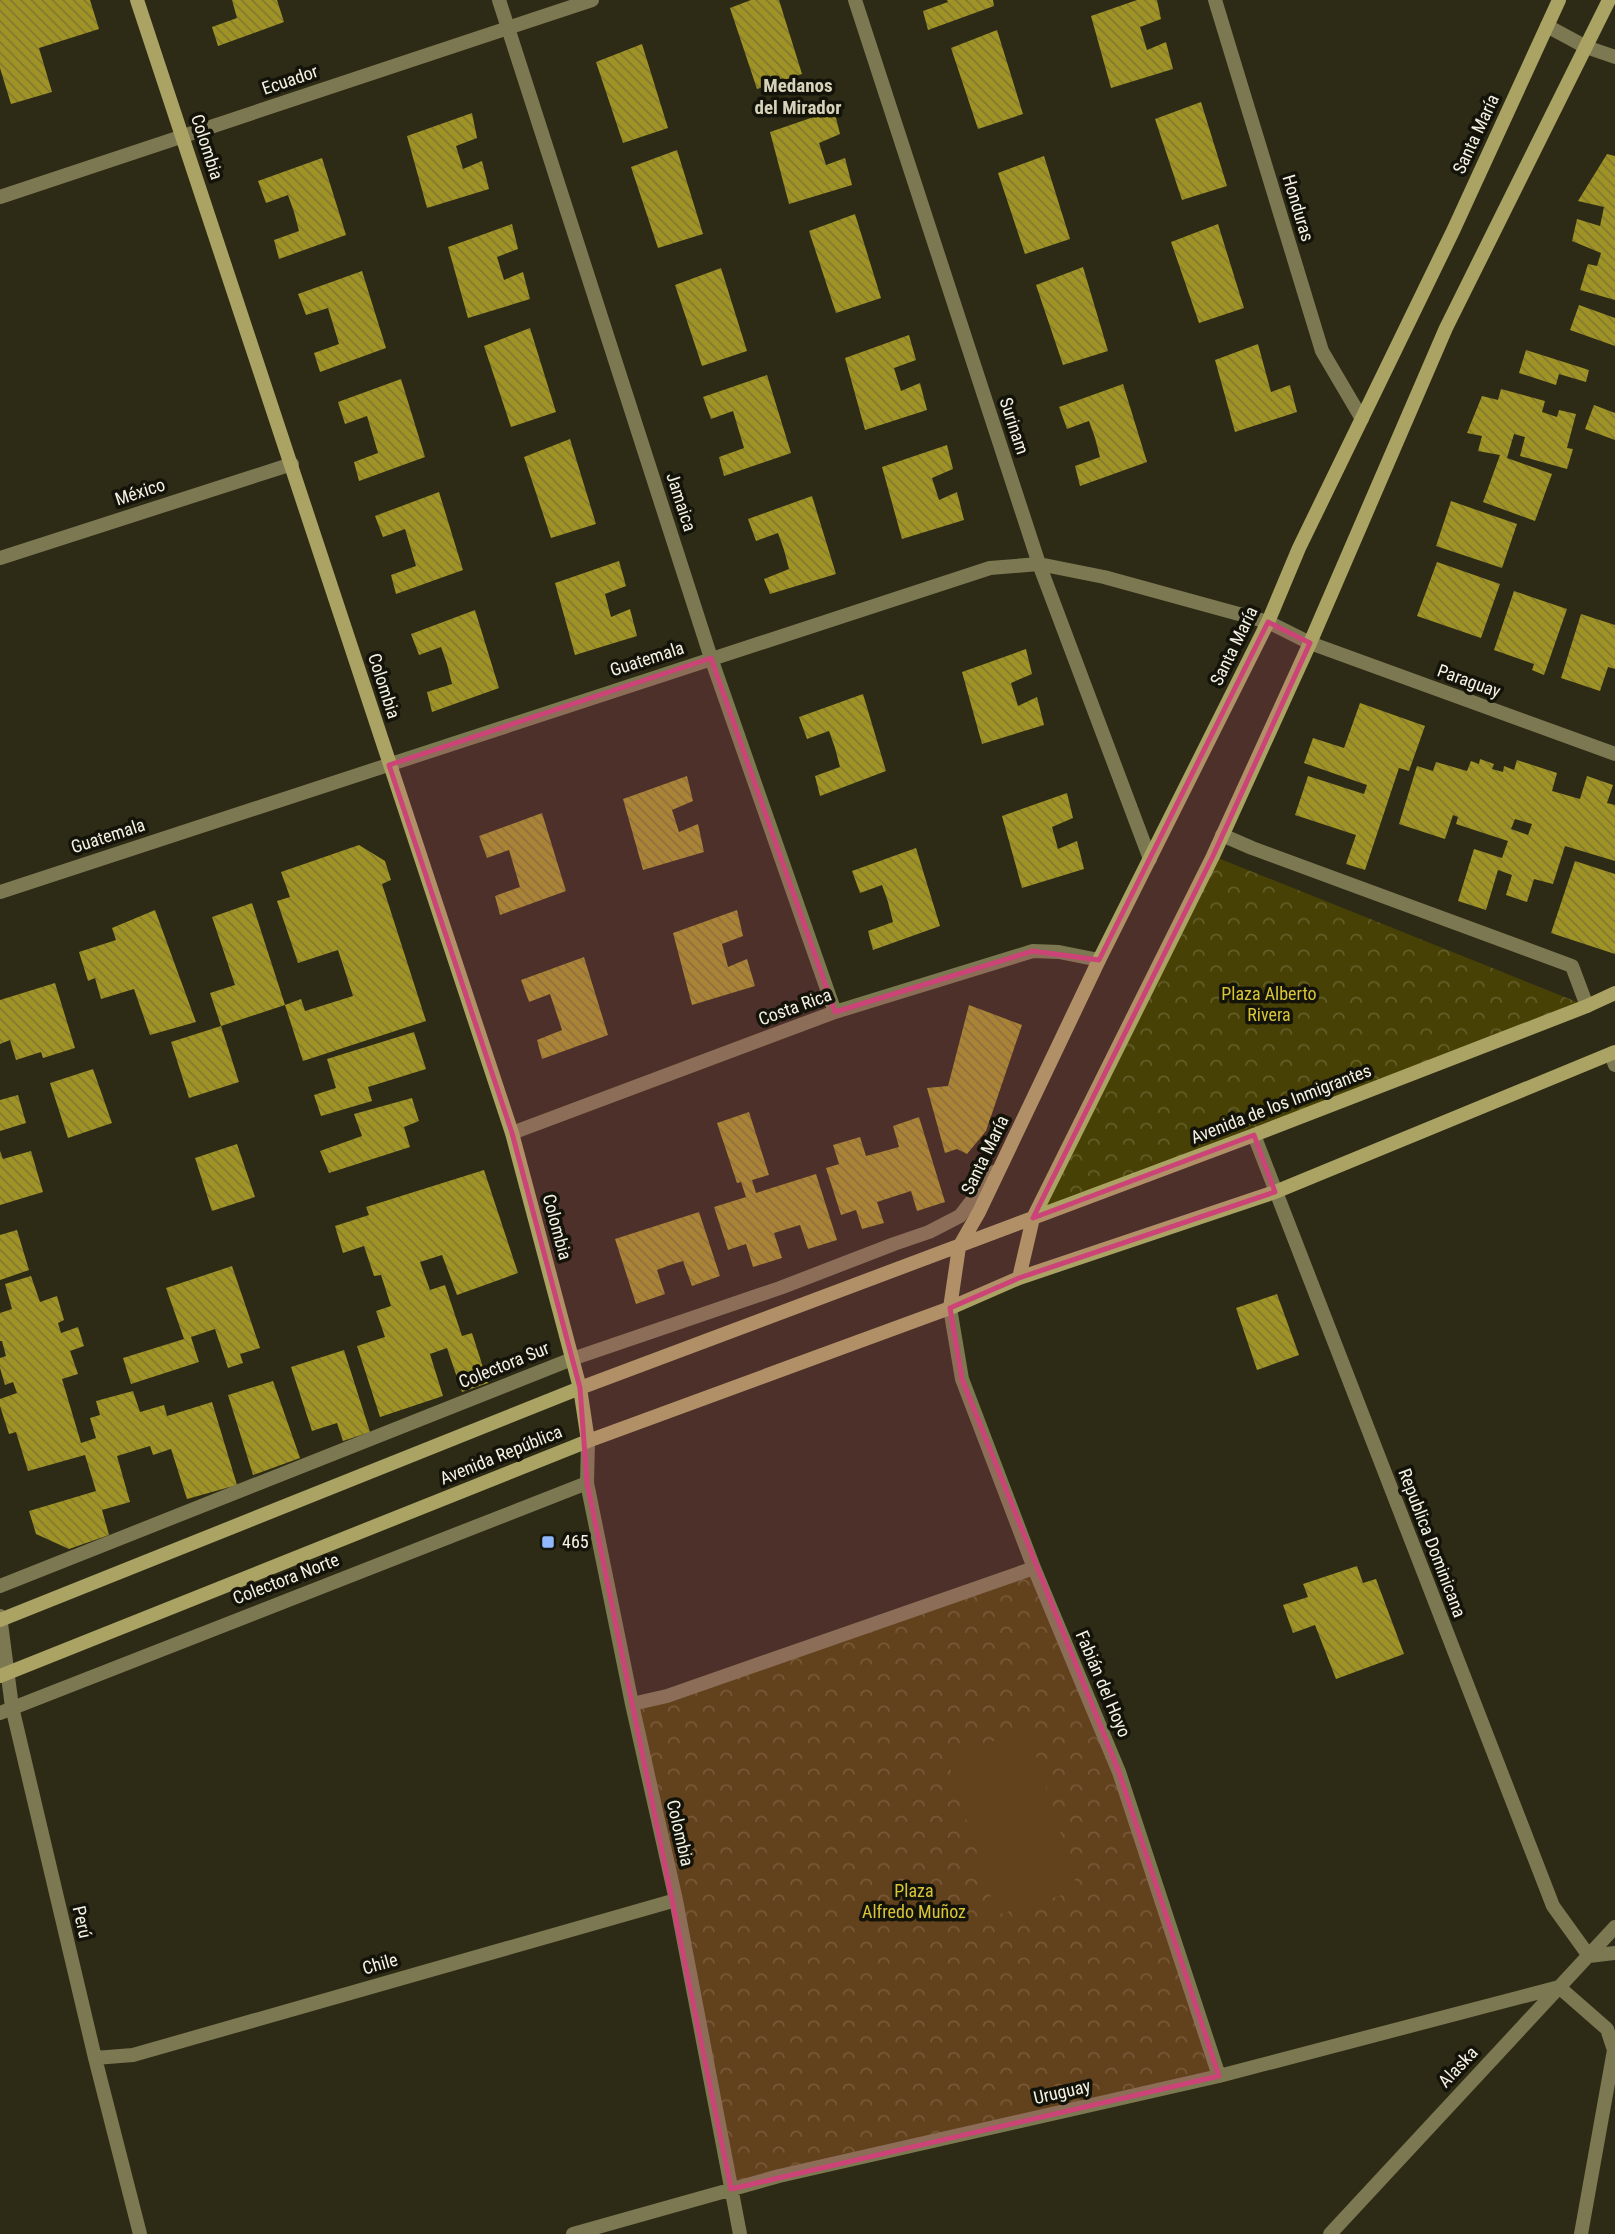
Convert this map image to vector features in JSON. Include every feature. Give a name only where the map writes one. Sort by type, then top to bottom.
[{"type":"street","name":"Colombia","points":[[137,0],[512,1133],[580,1388],[588,1441],[587,1483],[632,1704],[676,1900],[740,2234]]},
{"type":"street","name":"Jamaica","points":[[499,0],[711,658],[835,1012]]},
{"type":"street","name":"Ecuador","points":[[0,197],[592,0]]},
{"type":"street","name":"Surinam","points":[[855,0],[1039,564],[1150,859]]},
{"type":"street","name":"Honduras","points":[[1215,0],[1322,351],[1362,419]]},
{"type":"street","name":"Santa María","points":[[950,1308],[959,1247],[979,1212],[1099,960],[1268,622],[1299,548],[1453,231],[1559,0]]},
{"type":"street","points":[[1019,1278],[1033,1218],[1222,835],[1310,643],[1446,328],[1609,0]]},
{"type":"street","points":[[1547,26],[1586,47],[1615,57]]},
{"type":"street","name":"México","points":[[0,558],[292,464]]},
{"type":"street","name":"Guatemala","points":[[0,892],[990,568],[1039,564],[1104,577],[1268,622],[1310,643]]},
{"type":"street","name":"Paraguay","points":[[1310,643],[1615,754]]},
{"type":"street","points":[[1222,835],[1572,966],[1587,1006]]},
{"type":"street","name":"Costa Rica","points":[[512,1133],[835,1012],[1033,951],[1059,951],[1099,960]]},
{"type":"street","name":"Avenida de los Inmigrantes","points":[[959,1247],[1615,993]]},
{"type":"street","points":[[1019,1278],[1275,1192],[1614,1057]]},
{"type":"street","name":"Republica Dominicana","points":[[1254,1135],[1553,1906],[1589,1956]]},
{"type":"street","name":"Colectora Sur","points":[[0,1586],[572,1359],[780,1288],[929,1232],[960,1216],[1004,1160]]},
{"type":"street","name":"Avenida República","points":[[0,1619],[580,1388],[959,1247]]},
{"type":"street","name":"Avenida República","points":[[4,1674],[588,1441],[950,1308],[1019,1278]]},
{"type":"street","name":"Fabián del Hoyo","points":[[950,1308],[962,1379],[1034,1568],[1119,1772],[1219,2076]]},
{"type":"street","name":"Colectora Norte","points":[[6,1710],[587,1483]]},
{"type":"street","points":[[632,1704],[667,1696],[1034,1568]]},
{"type":"street","name":"Perú","points":[[0,1619],[6,1710],[141,2234]]},
{"type":"street","name":"Chile","points":[[95,2058],[134,2055],[676,1900]]},
{"type":"street","name":"Alaska","points":[[1330,2234],[1615,1927]]},
{"type":"street","points":[[1589,1956],[1615,1953]]},
{"type":"street","points":[[1559,1987],[1607,2029],[1614,2050],[1581,2234]]},
{"type":"street","name":"Uruguay","points":[[573,2234],[731,2189],[1219,2076],[1559,1987]]},
{"type":"highlighted area","points":[[1268,622],[1310,643],[1213,856],[1033,1218],[1254,1135],[1275,1192],[1019,1278],[950,1308],[962,1379],[1119,1772],[1219,2076],[731,2189],[587,1483],[580,1388],[512,1133],[389,765],[711,658],[835,1012],[1033,951],[1099,960]]},
{"type":"green space","name":"Plaza Alberto Rivera","points":[[1213,856],[1587,1006],[1033,1218]]},
{"type":"green space","name":"Plaza Alfredo Muñoz","points":[[1034,1568],[1119,1772],[1219,2076],[731,2189],[632,1704]]},
{"type":"green space","points":[[1028,1730],[1078,1890],[997,1915],[946,1756]]},
{"type":"building","points":[[0,0],[90,0],[99,29],[39,48],[52,92],[11,104],[0,68]]},
{"type":"building","points":[[232,0],[277,0],[284,22],[218,46],[212,27],[237,18]]},
{"type":"building","points":[[751,0],[779,0],[802,74],[757,89],[730,8]]},
{"type":"building","points":[[947,0],[993,0],[994,6],[928,30],[923,11],[948,2]]},
{"type":"building","points":[[1137,0],[1157,0],[1161,19],[1140,27],[1147,50],[1166,42],[1173,69],[1111,88],[1091,16]]},
{"type":"building","points":[[997,30],[1023,114],[978,129],[951,48]]},
{"type":"building","points":[[642,44],[668,128],[623,143],[596,62]]},
{"type":"building","points":[[1201,102],[1227,186],[1182,200],[1155,119]]},
{"type":"building","points":[[834,110],[840,134],[819,143],[826,165],[845,158],[852,185],[789,204],[770,132]]},
{"type":"building","points":[[472,113],[477,138],[456,146],[463,169],[482,161],[489,189],[427,208],[407,136]]},
{"type":"building","points":[[677,150],[703,234],[658,248],[631,167]]},
{"type":"building","points":[[1607,154],[1615,156],[1615,300],[1580,290],[1588,264],[1597,266],[1601,253],[1572,241],[1577,219],[1600,226],[1604,207],[1578,201]]},
{"type":"building","points":[[1044,156],[1070,239],[1025,254],[998,173]]},
{"type":"building","points":[[322,158],[346,235],[279,259],[274,240],[299,231],[294,212],[288,195],[266,203],[258,181]]},
{"type":"building","points":[[855,214],[881,298],[836,313],[809,231]]},
{"type":"building","points":[[512,224],[518,249],[497,257],[504,280],[523,272],[530,299],[468,318],[448,247]]},
{"type":"building","points":[[1218,224],[1244,308],[1199,323],[1171,242]]},
{"type":"building","points":[[1083,267],[1108,351],[1063,365],[1036,285]]},
{"type":"building","points":[[721,268],[747,351],[702,366],[675,285]]},
{"type":"building","points":[[362,271],[386,348],[320,372],[314,353],[339,344],[328,308],[306,315],[298,294]]},
{"type":"building","points":[[1579,305],[1615,318],[1615,346],[1570,330]]},
{"type":"building","points":[[530,328],[556,412],[511,427],[484,346]]},
{"type":"building","points":[[909,335],[916,360],[894,368],[901,391],[920,383],[927,410],[865,430],[845,358]]},
{"type":"building","points":[[1258,344],[1271,392],[1290,385],[1297,412],[1235,432],[1215,360]]},
{"type":"building","points":[[1526,350],[1589,370],[1586,382],[1559,374],[1556,385],[1519,373]]},
{"type":"building","points":[[767,375],[791,453],[724,476],[719,457],[744,448],[733,411],[711,419],[703,397]]},
{"type":"building","points":[[401,379],[425,457],[359,481],[354,462],[378,453],[367,416],[345,424],[338,402]]},
{"type":"building","points":[[1123,384],[1147,462],[1080,486],[1075,466],[1100,457],[1095,438],[1089,421],[1067,429],[1059,407]]},
{"type":"building","points":[[1501,389],[1545,401],[1542,412],[1557,417],[1559,410],[1576,414],[1567,448],[1573,449],[1567,469],[1520,456],[1525,437],[1514,434],[1507,458],[1552,474],[1535,521],[1483,502],[1500,455],[1478,451],[1482,436],[1467,433],[1482,396],[1498,400]]},
{"type":"building","points":[[1594,405],[1615,413],[1615,440],[1585,429]]},
{"type":"building","points":[[570,439],[596,524],[551,538],[524,457]]},
{"type":"building","points":[[947,445],[953,469],[932,478],[939,500],[957,492],[964,520],[902,539],[882,467]]},
{"type":"building","points":[[439,492],[463,570],[396,594],[391,575],[416,566],[405,529],[383,537],[375,516]]},
{"type":"building","points":[[812,496],[836,574],[770,594],[764,579],[789,569],[784,550],[778,533],[756,541],[748,519]]},
{"type":"building","points":[[1451,501],[1517,524],[1502,568],[1436,546]]},
{"type":"building","points":[[619,561],[626,586],[605,594],[611,617],[630,609],[637,636],[575,655],[555,583]]},
{"type":"building","points":[[1437,562],[1500,584],[1481,638],[1417,616]]},
{"type":"building","points":[[1514,591],[1567,609],[1544,675],[1532,670],[1534,664],[1494,650]]},
{"type":"building","points":[[475,610],[499,688],[432,712],[427,692],[452,684],[447,664],[441,647],[419,655],[411,634]]},
{"type":"building","points":[[1581,614],[1615,625],[1615,669],[1608,667],[1600,691],[1561,678]]},
{"type":"building","points":[[1026,649],[1032,674],[1011,683],[1018,706],[1037,697],[1044,725],[982,744],[962,672]]},
{"type":"building","points":[[863,694],[886,771],[820,796],[815,776],[840,767],[835,748],[829,731],[807,739],[799,717]]},
{"type":"building","points":[[1360,703],[1425,726],[1409,771],[1399,768],[1365,870],[1346,864],[1356,835],[1295,815],[1308,776],[1364,794],[1367,785],[1304,763],[1313,738],[1344,748]]},
{"type":"building","points":[[1480,759],[1494,764],[1492,769],[1503,772],[1504,766],[1514,770],[1517,760],[1557,773],[1552,791],[1580,799],[1587,776],[1613,785],[1607,803],[1615,805],[1615,861],[1565,846],[1553,884],[1534,879],[1527,902],[1506,895],[1512,875],[1498,870],[1486,910],[1458,901],[1474,849],[1502,858],[1508,841],[1456,824],[1458,817],[1453,815],[1445,839],[1399,824],[1417,766],[1433,771],[1436,762],[1467,771],[1471,761],[1479,764]],"holes":[[[1515,819],[1532,824],[1528,835],[1511,829]]]},
{"type":"building","points":[[687,776],[693,801],[672,810],[679,832],[698,824],[704,852],[643,870],[623,799]]},
{"type":"building","points":[[1067,793],[1073,818],[1052,827],[1058,849],[1077,841],[1084,869],[1022,888],[1002,816]]},
{"type":"building","points":[[542,813],[566,891],[500,915],[495,896],[520,887],[509,850],[487,858],[479,836]]},
{"type":"building","points":[[359,845],[385,861],[391,880],[382,884],[426,1021],[303,1061],[285,1005],[301,999],[305,1011],[353,996],[338,950],[298,963],[277,901],[290,897],[281,872]]},
{"type":"building","points":[[916,848],[940,926],[873,950],[868,931],[893,922],[888,902],[882,885],[860,893],[852,871]]},
{"type":"building","points":[[1575,861],[1615,874],[1615,954],[1551,933]]},
{"type":"building","points":[[252,903],[285,1005],[221,1026],[210,993],[235,985],[212,917]]},
{"type":"building","points":[[155,910],[196,1022],[150,1035],[134,989],[101,999],[95,978],[88,981],[79,952],[116,940],[112,928]]},
{"type":"building","points":[[737,910],[743,936],[722,944],[728,967],[747,959],[755,986],[692,1005],[673,933]]},
{"type":"building","points":[[584,957],[608,1035],[542,1059],[537,1040],[562,1030],[550,994],[529,1002],[521,980]]},
{"type":"building","points":[[55,983],[75,1048],[43,1058],[41,1052],[16,1060],[10,1040],[0,1044],[0,1000]]},
{"type":"building","points":[[969,1005],[1022,1025],[986,1131],[967,1154],[957,1149],[945,1153],[927,1088],[948,1086]]},
{"type":"building","points":[[221,1026],[239,1082],[189,1098],[171,1042]]},
{"type":"building","points":[[414,1032],[426,1069],[368,1087],[372,1101],[321,1116],[314,1095],[336,1088],[327,1059]]},
{"type":"building","points":[[93,1069],[112,1123],[68,1138],[50,1083]]},
{"type":"building","points":[[18,1095],[26,1123],[0,1131],[0,1100]]},
{"type":"building","points":[[412,1098],[419,1121],[404,1127],[410,1147],[329,1173],[320,1151],[362,1136],[354,1114]]},
{"type":"building","points":[[749,1112],[769,1175],[752,1180],[756,1193],[816,1174],[837,1240],[808,1249],[800,1225],[774,1233],[782,1258],[753,1267],[746,1244],[728,1250],[714,1207],[746,1197],[741,1182],[737,1183],[717,1123]]},
{"type":"building","points":[[919,1117],[945,1202],[917,1211],[911,1191],[877,1202],[884,1223],[862,1229],[856,1210],[841,1215],[826,1168],[839,1164],[833,1145],[860,1137],[866,1156],[899,1147],[893,1126]]},
{"type":"building","points":[[237,1144],[255,1197],[212,1211],[195,1158]]},
{"type":"building","points":[[0,1151],[3,1159],[31,1151],[43,1192],[0,1205]]},
{"type":"building","points":[[484,1170],[518,1273],[457,1295],[442,1255],[420,1262],[430,1290],[445,1285],[462,1336],[472,1333],[488,1383],[462,1392],[447,1348],[430,1354],[443,1396],[380,1417],[357,1346],[385,1337],[376,1311],[391,1306],[381,1275],[374,1276],[364,1246],[343,1253],[335,1226],[369,1215],[366,1207]]},
{"type":"building","points":[[699,1212],[720,1276],[692,1286],[683,1261],[670,1265],[657,1270],[665,1294],[636,1304],[615,1239]]},
{"type":"building","points":[[17,1230],[29,1270],[0,1280],[0,1235]]},
{"type":"building","points":[[232,1266],[260,1348],[240,1354],[243,1363],[228,1368],[215,1329],[191,1337],[199,1362],[131,1384],[123,1358],[184,1339],[166,1288]]},
{"type":"building","points":[[31,1276],[40,1302],[57,1296],[64,1320],[58,1323],[61,1333],[78,1327],[84,1346],[70,1351],[78,1374],[62,1379],[81,1443],[96,1438],[90,1418],[100,1415],[96,1401],[133,1391],[140,1412],[164,1405],[167,1416],[212,1402],[237,1485],[187,1499],[171,1449],[153,1455],[150,1446],[117,1456],[130,1502],[102,1510],[109,1535],[69,1549],[36,1534],[29,1511],[96,1491],[85,1455],[28,1471],[16,1432],[9,1434],[0,1406],[0,1399],[17,1393],[13,1382],[5,1385],[0,1368],[0,1358],[6,1356],[0,1341],[0,1313],[12,1309],[5,1284]]},
{"type":"building","points":[[1277,1294],[1299,1355],[1257,1370],[1236,1308]]},
{"type":"building","points":[[344,1350],[370,1432],[343,1441],[337,1423],[312,1431],[291,1367]]},
{"type":"building","points":[[273,1381],[300,1458],[253,1475],[228,1395]]},
{"type":"building","points":[[1357,1566],[1363,1583],[1376,1579],[1404,1654],[1336,1679],[1315,1625],[1293,1633],[1283,1605],[1308,1597],[1303,1584]]},
{"type":"place","name":"465","points":[[548,1542]]},
{"type":"district","name":"Medanos del Mirador","points":[[798,96]]}]
